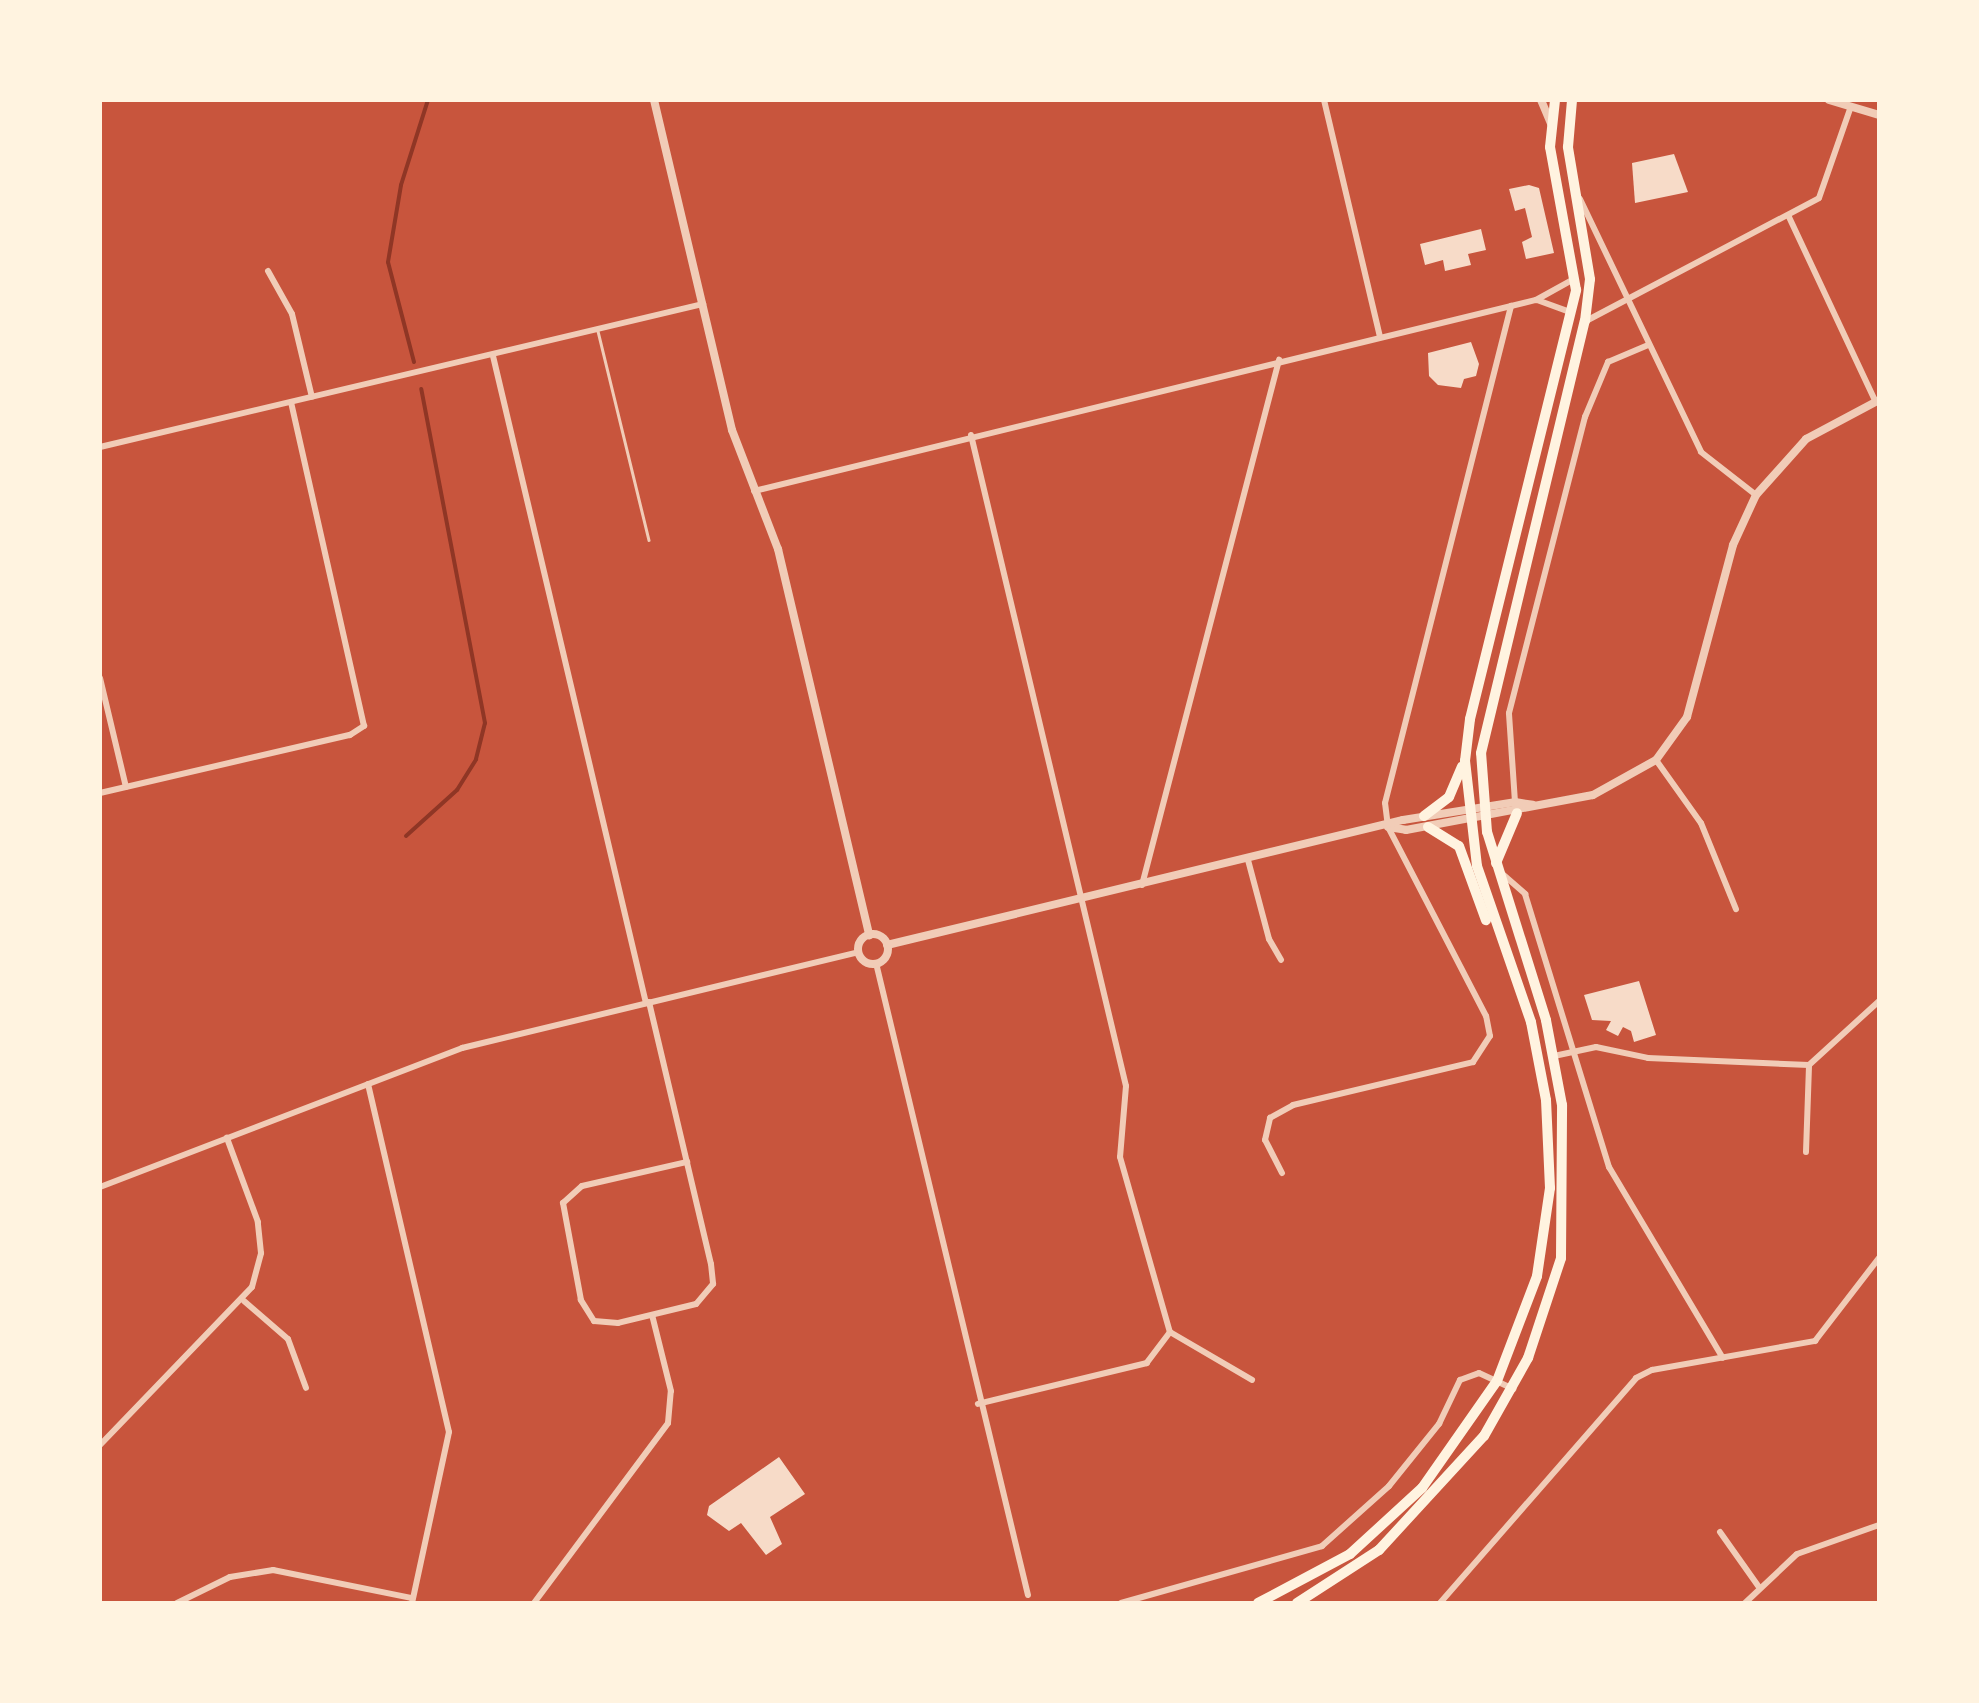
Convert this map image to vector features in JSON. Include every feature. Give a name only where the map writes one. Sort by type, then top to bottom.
[{"type":"highway","points":[[1496,932],[1467,815],[1465,762],[1473,703],[1572,313],[1576,276],[1551,124],[1556,100]]},
{"type":"highway","points":[[1297,1603],[1349,1573],[1404,1528],[1484,1436],[1513,1389],[1563,1248],[1565,1146],[1554,1056],[1496,868],[1484,813],[1485,728],[1585,322],[1588,249],[1568,138],[1572,100]]},
{"type":"highway","points":[[1258,1603],[1332,1567],[1386,1526],[1448,1456],[1497,1381],[1522,1326],[1548,1218],[1549,1128],[1536,1040],[1496,932],[1459,846],[1426,822],[1448,797],[1465,762]]},
{"type":"highway","points":[[1496,868],[1516,807]]},
{"type":"street","points":[[100,1187],[462,1048],[858,952],[869,935],[778,549],[754,490],[703,304],[654,100]]},
{"type":"street","points":[[1324,100],[1380,336]]},
{"type":"street","points":[[1541,100],[1551,124]]},
{"type":"street","points":[[1830,100],[1879,115]]},
{"type":"street","points":[[1585,322],[1820,198],[1851,106]]},
{"type":"street","points":[[1575,189],[1630,296],[1648,346],[1701,452],[1756,495]]},
{"type":"street","points":[[869,935],[887,945],[1388,827],[1538,805],[1615,787],[1656,760],[1687,717],[1733,545],[1756,495],[1806,439],[1877,400],[1790,216]]},
{"type":"street","points":[[268,271],[292,314],[312,397]]},
{"type":"street","points":[[754,490],[971,434],[1536,300],[1576,276]]},
{"type":"street","points":[[1536,300],[1572,313]]},
{"type":"street","points":[[100,447],[703,304]]},
{"type":"street","points":[[1282,1174],[1265,1140],[1270,1118],[1293,1106],[1473,1062],[1490,1036],[1486,1016],[1388,827],[1386,790],[1510,306]]},
{"type":"street","points":[[1516,807],[1510,713],[1585,417],[1608,362],[1648,346]]},
{"type":"street","points":[[493,356],[686,1162],[713,1284],[696,1304],[609,1324],[588,1316],[563,1203],[582,1186],[686,1162]]},
{"type":"street","points":[[1142,885],[1279,360]]},
{"type":"street","points":[[100,793],[350,735],[364,726],[292,402]]},
{"type":"street","points":[[971,434],[1126,1086],[1120,1157],[1170,1332],[1252,1380]]},
{"type":"street","points":[[100,678],[126,787]]},
{"type":"street","points":[[1656,760],[1701,823],[1736,909]]},
{"type":"street","points":[[1502,852],[1509,876]]},
{"type":"street","points":[[1248,860],[1281,960]]},
{"type":"street","points":[[1496,868],[1525,894],[1617,1185],[1723,1358]]},
{"type":"street","points":[[887,945],[876,963],[978,1404],[1028,1595]]},
{"type":"street","points":[[858,952],[876,963]]},
{"type":"street","points":[[1554,1056],[1596,1048],[1648,1058],[1810,1064],[1879,1001]]},
{"type":"street","points":[[1806,1152],[1810,1064]]},
{"type":"street","points":[[177,1603],[230,1577],[273,1570],[412,1600],[449,1432],[368,1084]]},
{"type":"street","points":[[100,1446],[244,1302],[258,1271],[261,1239],[227,1138]]},
{"type":"street","points":[[1440,1603],[1636,1378],[1815,1341],[1879,1258]]},
{"type":"street","points":[[244,1302],[288,1340],[306,1388]]},
{"type":"street","points":[[534,1603],[668,1423],[672,1403],[652,1315]]},
{"type":"street","points":[[978,1404],[1146,1362],[1170,1332]]},
{"type":"street","points":[[1121,1603],[1293,1558],[1338,1537],[1368,1511],[1439,1424],[1460,1380],[1474,1372],[1513,1389]]},
{"type":"street","points":[[1745,1603],[1797,1554],[1879,1525]]},
{"type":"street","points":[[1720,1532],[1760,1588]]},
{"type":"lane","points":[[598,330],[649,540]]},
{"type":"building","points":[[1674,154],[1688,192],[1635,203],[1632,163]]},
{"type":"building","points":[[1529,185],[1539,188],[1554,253],[1526,259],[1522,242],[1532,237],[1525,208],[1515,211],[1509,189]]},
{"type":"building","points":[[1481,229],[1486,250],[1468,254],[1471,265],[1445,271],[1443,260],[1425,265],[1420,244]]},
{"type":"building","points":[[1471,342],[1479,364],[1476,376],[1464,379],[1461,388],[1438,385],[1429,376],[1428,353]]},
{"type":"building","points":[[1639,981],[1656,1035],[1634,1042],[1631,1031],[1623,1027],[1618,1036],[1606,1030],[1611,1021],[1592,1020],[1584,995]]},
{"type":"building","points":[[779,1457],[805,1494],[770,1517],[782,1544],[766,1555],[741,1523],[729,1531],[707,1515],[709,1506]]},
{"type":"waterway","points":[[414,362],[388,262],[401,185],[428,100]]},
{"type":"waterway","points":[[406,836],[457,790],[476,759],[485,723],[421,389]]}]
